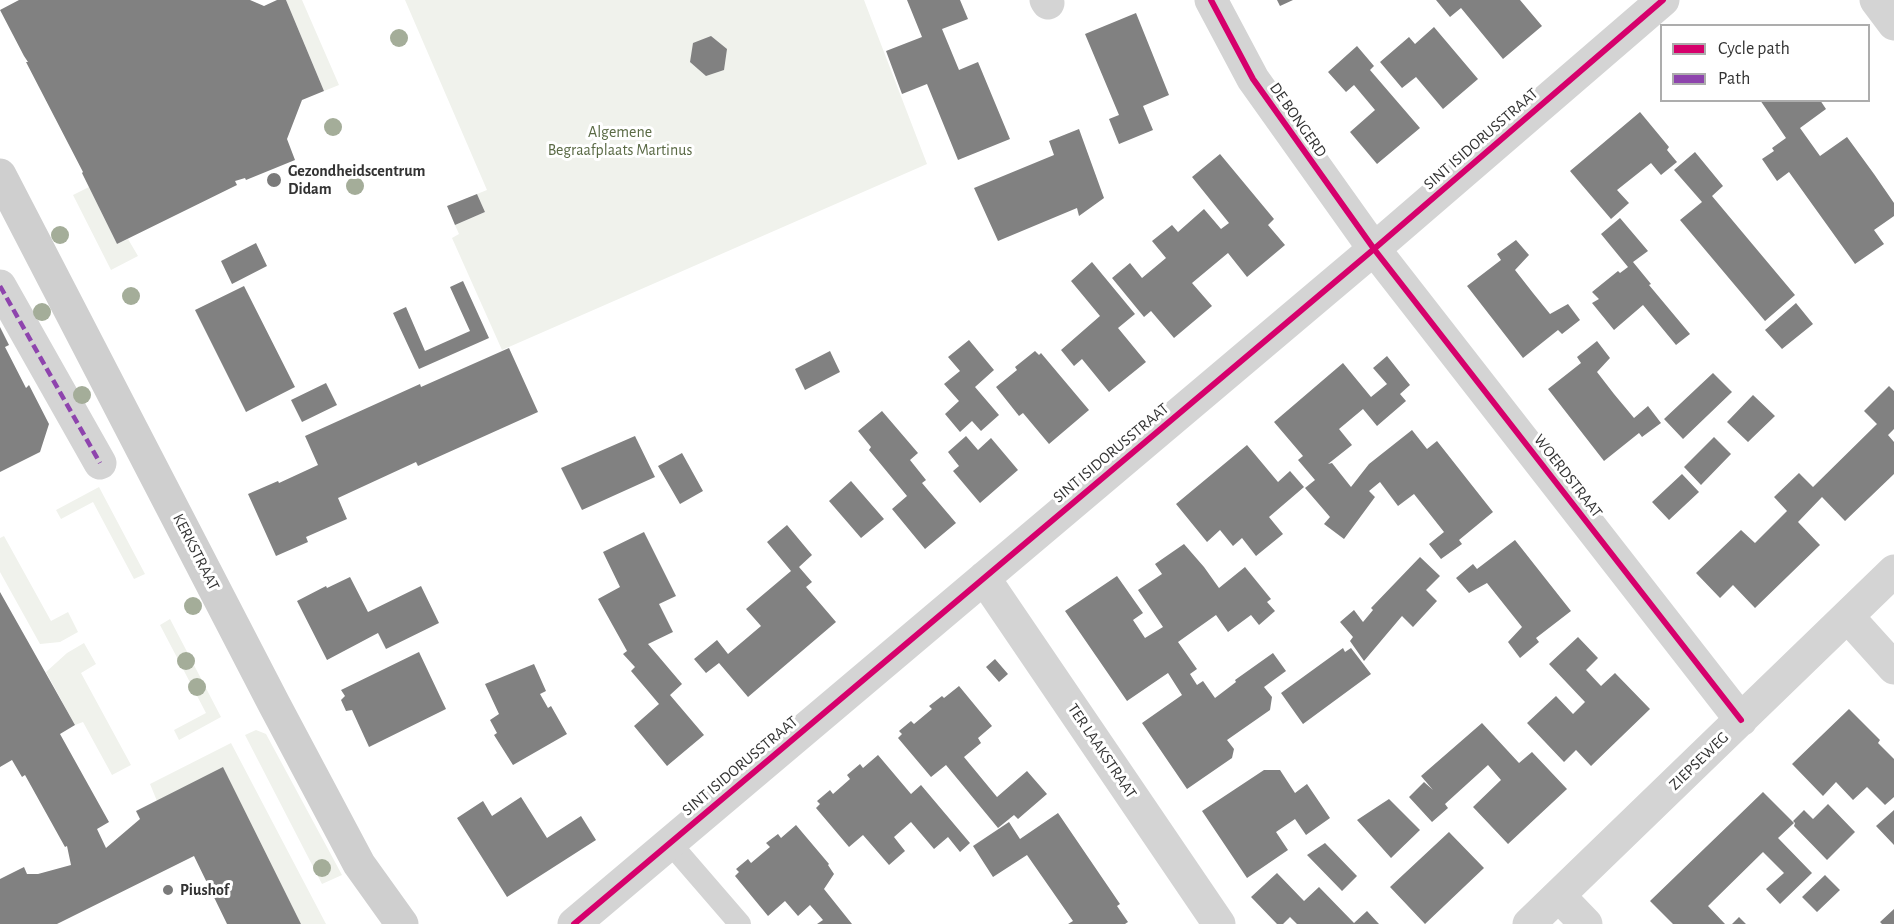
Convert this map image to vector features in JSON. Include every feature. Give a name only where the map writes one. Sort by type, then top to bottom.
[{"type":"street","name":"DE BONGERD","points":[[1210,0],[1253,79],[1374,249]]},
{"type":"street","name":"SINT ISIDORUSSTRAAT","points":[[574,924],[1374,249],[1663,0]]},
{"type":"street","points":[[1876,0],[1894,24]]},
{"type":"street","name":"KERKSTRAAT","points":[[0,174],[354,854],[402,924]]},
{"type":"street","name":"WOERDSTRAAT","points":[[1374,249],[1741,720]]},
{"type":"street","points":[[0,286],[100,463]]},
{"type":"street","name":"ZIEPSEWEG","points":[[1529,924],[1894,571]]},
{"type":"street","name":"TER LAAKSTRAAT","points":[[984,578],[1219,924]]},
{"type":"street","points":[[1848,617],[1894,668]]},
{"type":"street","points":[[1559,896],[1586,924]]},
{"type":"lane","points":[[670,843],[740,924]]},
{"type":"green space","points":[[286,0],[302,0],[339,85],[324,91]]},
{"type":"green space","name":"Algemene Begraafplaats Martinus","points":[[405,0],[864,0],[927,164],[502,350],[452,238],[459,234],[455,225],[485,212],[477,194],[487,190]]},
{"type":"green space","points":[[89,187],[117,244],[128,239],[138,256],[111,270],[73,195]]},
{"type":"green space","points":[[99,487],[145,574],[134,579],[93,502],[61,519],[56,510]]},
{"type":"green space","points":[[4,536],[51,621],[68,612],[78,632],[60,642],[40,644],[0,572],[0,538]]},
{"type":"green space","points":[[170,619],[221,717],[179,740],[174,730],[206,713],[160,625]]},
{"type":"green space","points":[[84,643],[96,664],[81,673],[131,765],[112,775],[83,722],[75,725],[46,672],[67,653]]},
{"type":"green space","points":[[256,730],[266,734],[342,875],[322,884],[245,735]]},
{"type":"green space","points":[[231,743],[326,924],[301,924],[223,768],[157,801],[150,784]]},
{"type":"building","points":[[19,0],[250,0],[264,6],[277,0],[286,0],[324,91],[302,100],[287,139],[295,160],[246,180],[245,178],[235,181],[237,185],[117,244],[0,10]]},
{"type":"building","points":[[907,0],[960,0],[968,19],[942,29],[959,70],[978,62],[1010,139],[958,160],[927,84],[902,94],[886,51],[922,37]]},
{"type":"building","points":[[1277,0],[1293,0],[1280,6]]},
{"type":"building","points":[[1436,0],[1520,0],[1542,26],[1503,59],[1461,8],[1450,17]]},
{"type":"building","points":[[1136,13],[1169,95],[1143,106],[1153,130],[1119,144],[1109,119],[1119,115],[1085,34]]},
{"type":"building","points":[[1434,27],[1478,79],[1443,109],[1416,77],[1402,88],[1380,62],[1409,37],[1415,44]]},
{"type":"building","points":[[711,36],[727,49],[724,70],[706,76],[690,62],[693,43]]},
{"type":"building","points":[[1357,46],[1374,66],[1370,70],[1420,128],[1377,164],[1350,132],[1375,110],[1354,85],[1346,92],[1328,72]]},
{"type":"building","points":[[1761,102],[1821,102],[1826,109],[1800,128],[1820,156],[1847,137],[1874,174],[1894,203],[1894,216],[1874,230],[1884,244],[1855,264],[1789,172],[1777,181],[1762,159],[1774,151],[1772,148],[1786,138]]},
{"type":"building","points":[[1640,112],[1669,147],[1667,150],[1677,162],[1661,175],[1651,163],[1617,190],[1629,203],[1611,219],[1570,171]]},
{"type":"building","points":[[1079,129],[1104,198],[1079,216],[1077,208],[998,241],[974,188],[1054,155],[1049,141]]},
{"type":"building","points":[[1695,152],[1723,186],[1712,196],[1795,295],[1765,321],[1680,220],[1702,202],[1674,170]]},
{"type":"building","points":[[1220,154],[1274,219],[1268,225],[1285,245],[1247,277],[1228,253],[1192,283],[1212,306],[1174,338],[1151,311],[1144,317],[1112,278],[1130,263],[1142,278],[1166,258],[1152,241],[1172,225],[1178,232],[1204,209],[1221,229],[1229,223],[1192,177]]},
{"type":"building","points":[[477,194],[485,212],[455,225],[447,206]]},
{"type":"building","points":[[1620,218],[1648,251],[1633,262],[1690,334],[1676,345],[1643,305],[1614,330],[1592,303],[1599,299],[1592,292],[1618,271],[1620,273],[1628,267],[1601,234]]},
{"type":"building","points":[[1516,240],[1529,255],[1515,270],[1533,293],[1550,314],[1568,304],[1580,320],[1562,334],[1558,330],[1523,358],[1467,286],[1501,260],[1497,254]]},
{"type":"building","points":[[256,243],[267,266],[232,284],[221,261]]},
{"type":"building","points":[[1092,262],[1135,314],[1118,328],[1146,362],[1109,392],[1082,359],[1074,366],[1061,350],[1100,316],[1071,281]]},
{"type":"building","points":[[463,281],[489,338],[419,369],[393,313],[406,307],[425,351],[470,331],[450,287]]},
{"type":"building","points":[[244,286],[295,387],[246,412],[195,310]]},
{"type":"building","points":[[1796,303],[1813,324],[1782,349],[1765,330]]},
{"type":"building","points":[[0,327],[9,345],[5,347],[26,388],[29,385],[49,424],[40,452],[0,472]]},
{"type":"building","points":[[969,340],[994,370],[975,387],[999,415],[981,431],[972,421],[960,432],[945,414],[959,401],[944,384],[960,371],[948,357]]},
{"type":"building","points":[[1597,341],[1610,358],[1597,372],[1614,394],[1634,418],[1648,406],[1661,423],[1642,437],[1639,433],[1604,461],[1548,389],[1581,363],[1577,357]]},
{"type":"building","points":[[509,348],[538,412],[418,466],[416,462],[338,498],[347,519],[306,537],[308,542],[276,556],[248,494],[318,465],[305,436],[420,384],[421,387]]},
{"type":"building","points":[[830,351],[840,372],[805,390],[795,369]]},
{"type":"building","points":[[1035,351],[1039,355],[1041,353],[1089,410],[1049,444],[1023,413],[1019,416],[996,387],[1017,370],[1015,367]]},
{"type":"building","points":[[1387,356],[1410,385],[1400,394],[1406,401],[1377,426],[1363,409],[1339,429],[1352,445],[1328,464],[1332,463],[1351,487],[1369,464],[1412,430],[1427,449],[1437,441],[1493,512],[1459,540],[1462,544],[1441,559],[1429,544],[1444,532],[1414,494],[1398,506],[1380,482],[1369,491],[1375,497],[1344,539],[1324,524],[1330,517],[1305,488],[1315,480],[1298,460],[1303,456],[1274,422],[1343,363],[1371,397],[1387,384],[1373,368]]},
{"type":"building","points":[[1713,373],[1732,392],[1683,439],[1664,419]]},
{"type":"building","points":[[326,383],[337,405],[302,422],[291,400]]},
{"type":"building","points":[[1889,386],[1894,391],[1894,429],[1888,435],[1894,442],[1894,474],[1845,521],[1822,497],[1798,522],[1820,545],[1755,608],[1733,585],[1720,598],[1696,573],[1741,530],[1755,543],[1787,511],[1774,497],[1799,473],[1813,487],[1877,424],[1864,411]]},
{"type":"building","points":[[1753,395],[1775,416],[1748,442],[1727,422]]},
{"type":"building","points":[[882,411],[918,453],[910,460],[926,480],[922,483],[956,523],[925,549],[892,509],[907,496],[869,450],[871,447],[858,431]]},
{"type":"building","points":[[635,436],[655,477],[582,510],[561,468]]},
{"type":"building","points":[[966,436],[978,450],[991,438],[1018,470],[980,503],[953,471],[959,466],[948,452]]},
{"type":"building","points":[[1714,437],[1731,454],[1701,485],[1684,467]]},
{"type":"building","points":[[1247,445],[1278,482],[1290,471],[1304,487],[1269,517],[1283,534],[1256,556],[1242,538],[1233,546],[1220,530],[1207,542],[1176,504]]},
{"type":"building","points":[[682,453],[703,491],[680,504],[658,466]]},
{"type":"building","points":[[1682,474],[1699,492],[1669,520],[1652,502]]},
{"type":"building","points":[[851,481],[884,519],[861,538],[829,501]]},
{"type":"building","points":[[787,525],[812,555],[799,567],[812,582],[806,587],[836,622],[748,697],[719,663],[706,673],[694,659],[717,640],[728,654],[761,626],[746,609],[791,571],[767,542]]},
{"type":"building","points":[[644,532],[676,596],[659,604],[673,632],[648,644],[682,684],[670,695],[704,735],[667,766],[634,726],[659,704],[631,671],[635,667],[623,654],[627,651],[598,599],[620,587],[603,552]]},
{"type":"building","points":[[1515,540],[1571,611],[1536,638],[1539,642],[1520,658],[1508,642],[1522,627],[1487,583],[1469,593],[1456,578],[1473,564],[1477,569]]},
{"type":"building","points":[[1184,544],[1219,588],[1245,567],[1271,599],[1267,602],[1275,611],[1259,625],[1251,615],[1228,632],[1216,615],[1178,642],[1197,669],[1190,674],[1197,685],[1203,681],[1215,698],[1236,682],[1235,680],[1273,653],[1286,671],[1264,687],[1272,697],[1270,710],[1227,740],[1234,749],[1232,758],[1187,789],[1142,723],[1182,695],[1168,673],[1127,701],[1065,611],[1117,576],[1143,613],[1133,620],[1145,638],[1163,627],[1138,590],[1162,574],[1155,564]]},
{"type":"building","points":[[1420,557],[1440,576],[1426,590],[1437,601],[1413,627],[1402,616],[1364,661],[1350,641],[1353,637],[1340,622],[1354,610],[1363,622],[1373,610],[1371,608]]},
{"type":"building","points":[[350,577],[368,612],[421,586],[439,623],[386,649],[378,633],[327,660],[297,601]]},
{"type":"building","points":[[0,592],[75,725],[60,734],[109,822],[97,829],[106,848],[140,819],[136,811],[223,767],[301,924],[227,924],[194,856],[57,924],[0,924],[0,879],[24,867],[27,874],[38,874],[71,865],[67,846],[65,847],[25,775],[22,777],[12,760],[0,767]]},
{"type":"building","points":[[1578,637],[1598,658],[1586,670],[1601,686],[1615,673],[1650,709],[1591,766],[1576,750],[1564,762],[1527,723],[1556,696],[1573,714],[1585,702],[1549,664]]},
{"type":"building","points":[[1343,648],[1345,652],[1351,648],[1371,674],[1303,724],[1281,693]]},
{"type":"building","points":[[419,652],[446,709],[369,747],[352,710],[346,711],[341,700],[345,696],[341,690]]},
{"type":"building","points":[[995,659],[1008,674],[999,682],[986,667]]},
{"type":"building","points":[[534,664],[546,691],[540,694],[548,708],[551,706],[567,734],[513,765],[494,735],[497,733],[490,720],[499,714],[485,684]]},
{"type":"building","points":[[959,686],[992,726],[978,738],[981,743],[964,757],[997,797],[1027,771],[1047,794],[1018,819],[1014,815],[998,828],[946,765],[931,777],[898,738],[902,734],[899,731],[911,721],[914,724],[932,709],[929,706]]},
{"type":"building","points":[[1849,709],[1880,740],[1878,743],[1894,759],[1894,797],[1885,805],[1867,787],[1853,800],[1836,782],[1823,796],[1792,764]]},
{"type":"building","points":[[1482,723],[1519,763],[1532,752],[1567,789],[1508,844],[1473,807],[1501,780],[1488,765],[1445,804],[1448,808],[1432,822],[1409,797],[1424,782],[1433,790],[1421,776]]},
{"type":"building","points":[[878,755],[911,794],[921,785],[970,843],[960,852],[948,837],[934,849],[911,822],[894,837],[905,851],[889,865],[863,835],[849,847],[816,808],[820,804],[817,801],[830,790],[833,794],[850,779],[847,775],[860,764],[863,768]]},
{"type":"building","points":[[1264,770],[1280,770],[1295,793],[1307,784],[1330,818],[1306,835],[1295,819],[1276,832],[1288,850],[1247,878],[1202,811]]},
{"type":"building","points":[[1763,792],[1794,823],[1778,838],[1812,873],[1780,904],[1766,889],[1784,873],[1763,852],[1708,906],[1725,924],[1673,924],[1650,901]]},
{"type":"building","points":[[521,797],[547,838],[581,816],[596,840],[507,897],[457,818],[483,801],[492,816]]},
{"type":"building","points":[[1389,799],[1420,830],[1391,858],[1357,820]]},
{"type":"building","points":[[1828,804],[1855,832],[1827,860],[1794,826],[1793,821],[1804,810],[1813,819]]},
{"type":"building","points":[[1894,810],[1894,845],[1876,826]]},
{"type":"building","points":[[1058,813],[1120,904],[1117,906],[1128,922],[1125,924],[1068,924],[1073,921],[1027,855],[993,877],[973,846],[1009,822],[1020,839]]},
{"type":"building","points":[[796,825],[829,864],[834,874],[824,889],[852,924],[817,924],[823,920],[810,905],[798,916],[785,901],[768,916],[735,876],[739,872],[736,869],[748,859],[751,863],[770,847],[766,843],[778,834],[781,838]]},
{"type":"building","points":[[1449,832],[1484,868],[1425,924],[1390,887]]},
{"type":"building","points":[[1325,843],[1357,876],[1342,891],[1307,855]]},
{"type":"building","points":[[1277,873],[1304,901],[1319,887],[1354,923],[1367,911],[1379,924],[1297,924],[1290,917],[1283,924],[1277,924],[1251,897]]},
{"type":"building","points":[[1825,875],[1840,890],[1817,912],[1802,897]]},
{"type":"building","points":[[1894,909],[1894,924],[1882,924],[1880,922]]},
{"type":"building","points":[[1739,917],[1746,924],[1732,924]]},
{"type":"marked path","points":[[0,286],[100,463]]},
{"type":"cycle path","points":[[1211,0],[1253,79],[1374,249],[1741,720]]},
{"type":"cycle path","points":[[574,924],[1374,249],[1663,0]]},
{"type":"place","name":"Gezondheidscentrum Didam","points":[[274,180]]},
{"type":"place","name":"Piushof","points":[[168,890]]}]
